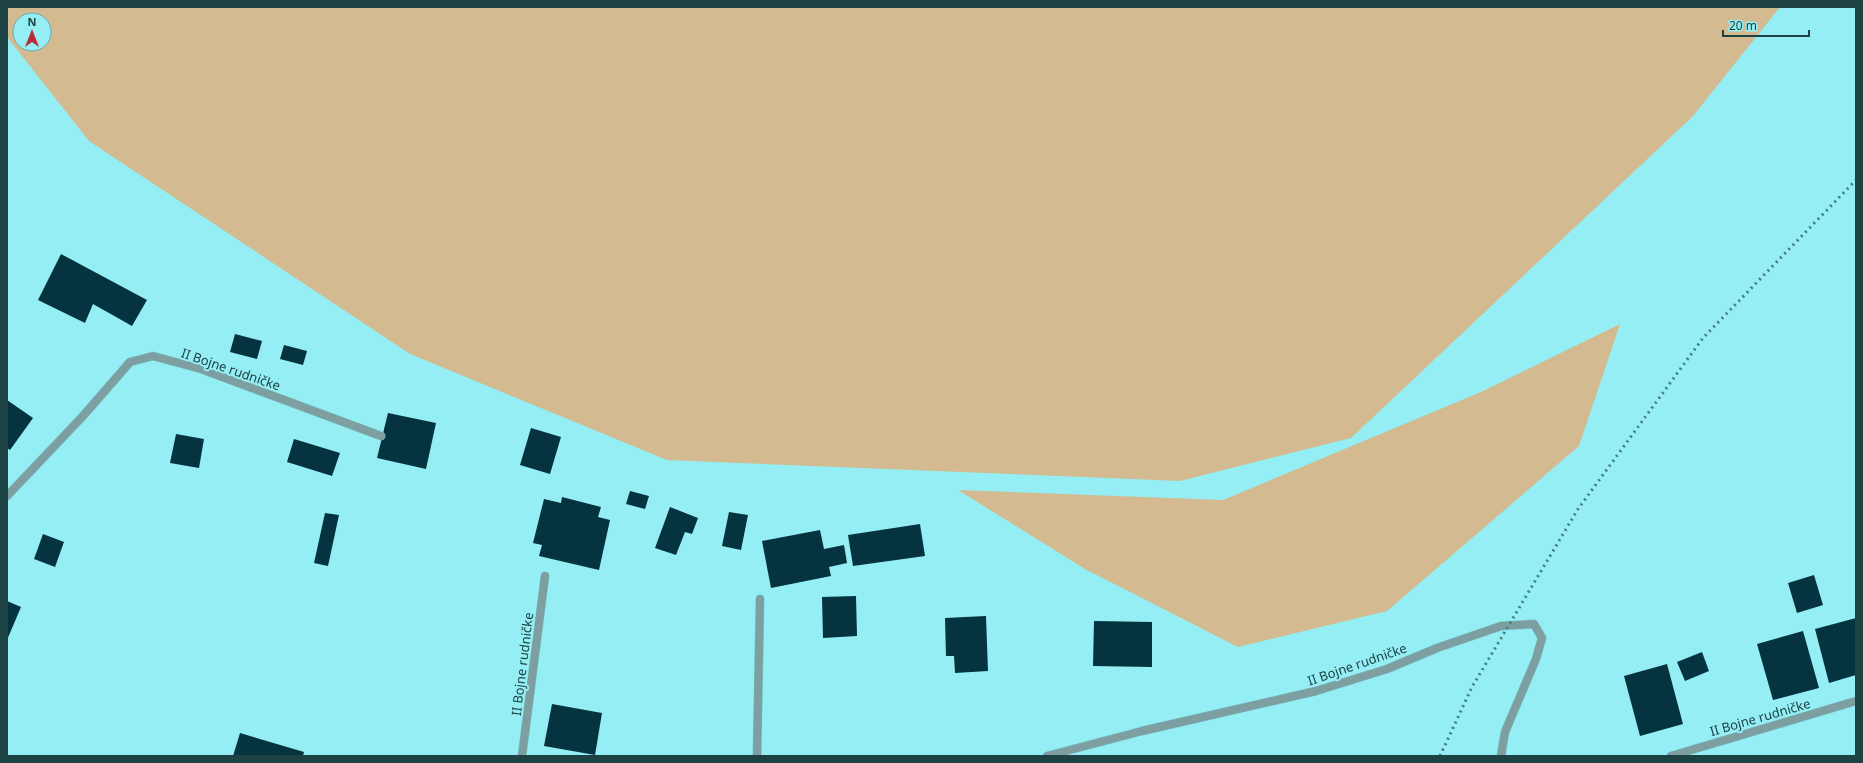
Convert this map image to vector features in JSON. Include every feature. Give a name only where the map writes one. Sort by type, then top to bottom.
[{"type":"street","name":"II Bojne rudničke","points":[[7,496],[84,416],[130,362],[153,356],[201,369],[381,436]]},
{"type":"street","name":"II Bojne rudničke","points":[[522,756],[545,576]]},
{"type":"street","points":[[757,756],[760,599]]},
{"type":"street","name":"II Bojne rudničke","points":[[1047,756],[1142,731],[1316,691],[1387,669],[1437,648],[1501,626],[1534,624],[1542,638],[1536,659],[1505,732],[1501,756]]},
{"type":"street","name":"II Bojne rudničke","points":[[1671,756],[1856,702]]},
{"type":"shaded area","points":[[7,7],[1780,7],[1693,116],[1351,438],[1180,481],[667,460],[410,354],[89,141],[19,52],[52,52],[52,12],[12,12],[12,43],[7,37]]},
{"type":"shaded area","points":[[1620,324],[1579,446],[1387,611],[1238,647],[1085,569],[958,490],[1223,500],[1481,392]]},
{"type":"building","points":[[61,254],[147,300],[132,326],[93,304],[85,323],[38,300]]},
{"type":"building","points":[[235,334],[262,341],[257,359],[230,352]]},
{"type":"building","points":[[284,345],[307,351],[303,365],[280,359]]},
{"type":"building","points":[[7,400],[33,418],[10,450],[7,448]]},
{"type":"building","points":[[388,413],[436,423],[426,469],[377,458]]},
{"type":"building","points":[[531,428],[561,437],[550,474],[520,465]]},
{"type":"building","points":[[176,434],[204,439],[199,468],[170,463]]},
{"type":"building","points":[[294,439],[340,453],[332,476],[287,462]]},
{"type":"building","points":[[630,491],[649,496],[645,509],[626,504]]},
{"type":"building","points":[[562,497],[601,507],[598,517],[610,520],[599,570],[539,556],[542,545],[533,543],[544,499],[561,503]]},
{"type":"building","points":[[670,507],[698,518],[692,534],[685,532],[676,555],[655,548]]},
{"type":"building","points":[[729,512],[748,515],[741,550],[722,546]]},
{"type":"building","points":[[325,513],[339,515],[328,566],[314,563]]},
{"type":"building","points":[[920,524],[925,556],[853,566],[848,535]]},
{"type":"building","points":[[820,530],[824,549],[844,545],[847,563],[829,567],[831,576],[771,588],[762,541]]},
{"type":"building","points":[[43,534],[64,542],[55,567],[34,559]]},
{"type":"building","points":[[1814,575],[1823,605],[1797,613],[1788,583]]},
{"type":"building","points":[[856,596],[857,636],[823,638],[822,597]]},
{"type":"building","points":[[7,601],[21,607],[7,640]]},
{"type":"building","points":[[986,616],[988,671],[955,673],[954,656],[946,656],[945,618]]},
{"type":"building","points":[[1856,618],[1856,675],[1829,683],[1815,629]]},
{"type":"building","points":[[1094,621],[1152,622],[1152,667],[1093,666]]},
{"type":"building","points":[[1803,631],[1819,688],[1773,700],[1757,644]]},
{"type":"building","points":[[1702,652],[1709,671],[1685,681],[1677,662]]},
{"type":"building","points":[[1667,664],[1683,724],[1640,736],[1624,676]]},
{"type":"building","points":[[552,704],[602,713],[595,755],[544,746]]},
{"type":"building","points":[[240,733],[304,752],[303,756],[233,756]]},
{"type":"railway","points":[[1440,756],[1472,687],[1578,509],[1703,338],[1856,180]]}]
